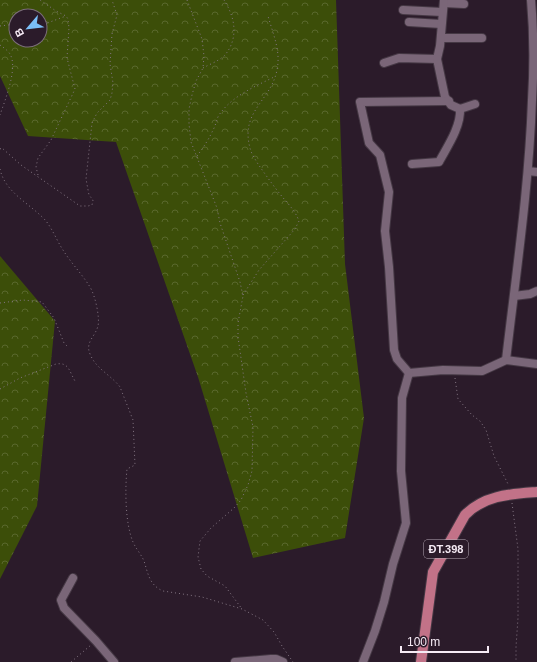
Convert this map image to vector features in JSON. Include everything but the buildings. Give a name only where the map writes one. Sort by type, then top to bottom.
[{"type":"main road","name":"ĐT.398","points":[[422,662],[433,572],[461,522],[471,509],[485,500],[512,494],[537,492]]},
{"type":"street","points":[[506,360],[534,128],[534,28],[531,0]]},
{"type":"street","points":[[464,4],[444,2],[437,59],[446,97],[451,105],[460,109],[476,104]]},
{"type":"street","points":[[403,10],[442,12]]},
{"type":"street","points":[[409,22],[441,24]]},
{"type":"street","points":[[440,38],[482,38]]},
{"type":"street","points":[[384,63],[398,58],[437,59]]},
{"type":"street","points":[[409,373],[397,359],[394,350],[389,267],[385,231],[389,192],[380,155],[369,143],[360,102],[449,102]]},
{"type":"street","points":[[412,164],[439,162],[453,137],[461,114],[460,109]]},
{"type":"street","points":[[528,171],[537,172]]},
{"type":"street","points":[[514,296],[530,294],[537,291]]},
{"type":"street","points":[[409,373],[443,370],[482,371],[506,360],[537,364]]},
{"type":"street","points":[[363,662],[382,610],[393,564],[406,523],[401,471],[402,405],[403,392],[409,373]]},
{"type":"street","points":[[73,578],[61,600],[64,608],[114,662]]},
{"type":"street","points":[[235,662],[271,658],[283,662]]},
{"type":"path","points":[[38,176],[36,166],[38,158],[51,140],[75,89],[67,58],[69,28],[66,16],[40,0]]},
{"type":"path","points":[[0,149],[2,148],[21,165],[80,206],[92,205],[93,200],[89,195],[86,179],[92,123],[110,100],[113,83],[110,64],[112,34],[116,15],[112,0]]},
{"type":"path","points":[[187,0],[202,38],[204,56],[203,68],[196,81],[189,109],[189,124],[192,142],[217,208],[243,296]]},
{"type":"path","points":[[203,68],[224,56],[231,44],[234,33],[234,22],[232,12],[224,0]]},
{"type":"path","points":[[48,22],[66,16]]},
{"type":"path","points":[[242,609],[225,586],[207,576],[201,568],[198,557],[200,541],[211,528],[241,500],[252,472],[253,427],[246,393],[238,338],[238,322],[243,296],[259,270],[296,229],[299,221],[296,212],[266,175],[250,150],[247,135],[249,121],[267,92],[277,70],[278,57],[276,40],[268,16]]},
{"type":"path","points":[[0,45],[11,55],[12,60],[11,80],[0,115]]},
{"type":"path","points":[[197,156],[214,129],[218,117],[225,107],[238,96],[275,76]]},
{"type":"path","points":[[0,170],[10,189],[48,224],[60,246],[92,292],[98,321],[96,331],[88,346],[89,352],[97,366],[120,387],[134,420],[136,465],[127,469],[125,496],[131,537],[143,559],[148,576],[157,588],[163,591],[202,597],[242,609],[263,620],[269,625],[293,662]]},
{"type":"path","points":[[0,303],[23,300],[42,302],[54,318],[67,346]]},
{"type":"path","points":[[0,389],[20,378],[62,363],[66,365],[75,381]]},
{"type":"path","points":[[455,371],[456,392],[458,398],[472,415],[480,421],[486,430],[494,456],[512,494],[518,563],[516,662]]},
{"type":"path","points":[[71,662],[96,641]]},
{"type":"green space","points":[[0,0],[336,0],[345,264],[364,418],[345,538],[253,558],[198,377],[116,142],[28,136],[0,76]]},
{"type":"green space","points":[[0,256],[55,321],[37,506],[0,579]]}]
